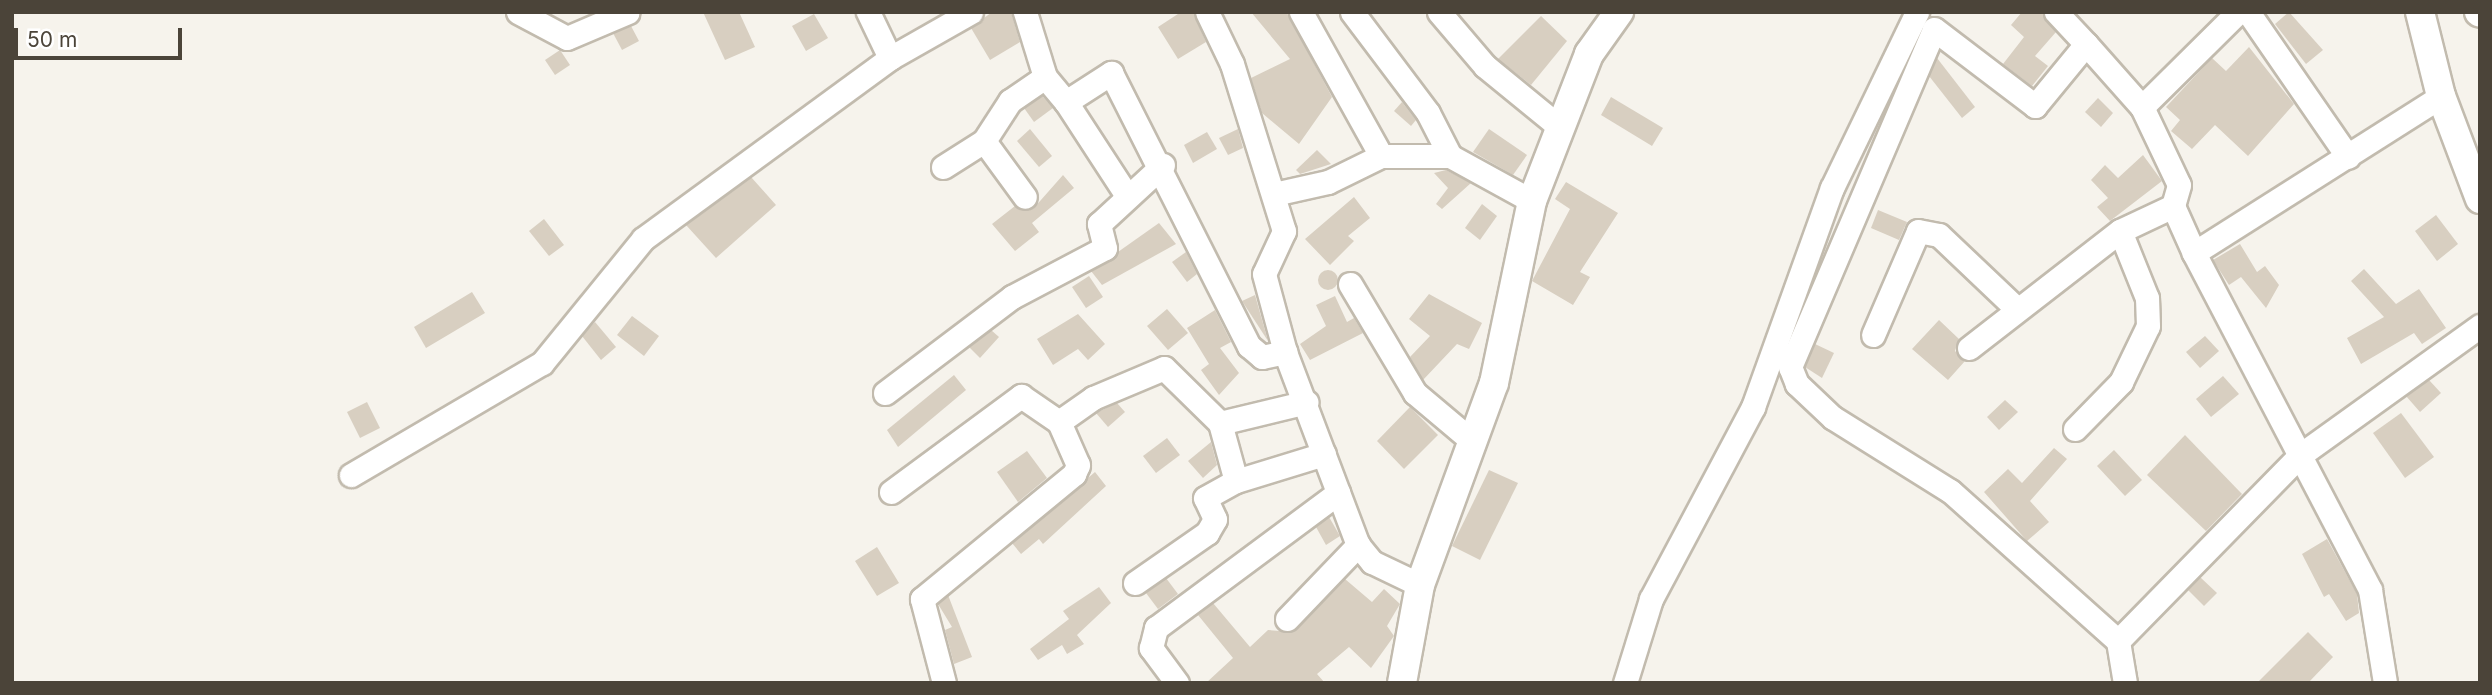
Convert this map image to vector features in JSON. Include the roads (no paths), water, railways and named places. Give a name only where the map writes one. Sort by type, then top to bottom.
[{"type":"street","points":[[518,12],[566,38],[628,12]]},
{"type":"street","points":[[868,12],[890,58]]},
{"type":"street","points":[[351,475],[541,363],[643,239],[890,58],[971,12]]},
{"type":"street","points":[[1025,12],[1045,77],[1066,102],[1128,197]]},
{"type":"street","points":[[1207,12],[1232,64],[1274,194],[1283,242],[1264,274],[1285,352],[1307,402],[1358,545],[1372,562],[1420,585]]},
{"type":"street","points":[[1301,12],[1381,156]]},
{"type":"street","points":[[1352,12],[1428,113],[1450,156]]},
{"type":"street","points":[[1439,12],[1485,66],[1557,125]]},
{"type":"street","points":[[1402,683],[1420,585],[1494,383],[1532,201],[1557,125],[1594,45],[1619,12]]},
{"type":"street","points":[[1625,683],[1651,599],[1753,407],[1832,188],[1917,12]]},
{"type":"street","points":[[2056,12],[2142,107],[2179,185],[2174,206],[2194,253],[2370,590],[2385,683]]},
{"type":"street","points":[[2142,107],[2238,12]]},
{"type":"street","points":[[2248,12],[2348,157]]},
{"type":"street","points":[[2420,12],[2441,96],[2480,199]]},
{"type":"street","points":[[2086,44],[2035,106],[1934,29],[1790,367],[1797,384],[1833,418],[1950,491],[2119,640],[2125,683]]},
{"type":"street","points":[[1066,102],[1111,73],[1163,165],[1249,346],[1262,357],[1285,352]]},
{"type":"street","points":[[943,167],[984,141],[1010,101],[1045,77]]},
{"type":"street","points":[[2194,253],[2441,96]]},
{"type":"street","points":[[984,141],[1025,197]]},
{"type":"street","points":[[1274,194],[1328,182],[1381,156],[1450,156],[1532,201]]},
{"type":"street","points":[[885,393],[1012,297],[1105,248],[1099,224],[1163,165]]},
{"type":"street","points":[[1969,348],[2120,231],[2174,206]]},
{"type":"street","points":[[1873,334],[1919,231],[1939,235],[2017,309]]},
{"type":"street","points":[[2075,429],[2120,382],[2148,326],[2147,298],[2120,231]]},
{"type":"street","points":[[1350,284],[1415,393],[1472,441]]},
{"type":"street","points":[[2119,640],[2299,456],[2480,326]]},
{"type":"street","points":[[1059,422],[1093,398],[1164,368],[1220,423],[1236,481]]},
{"type":"street","points":[[891,492],[1021,396],[1059,422],[1078,465],[1074,474],[922,599],[944,683]]},
{"type":"street","points":[[1220,423],[1307,402]]},
{"type":"street","points":[[1135,583],[1207,533],[1215,519],[1205,498],[1236,481],[1325,454]]},
{"type":"street","points":[[1177,683],[1151,648],[1156,628],[1338,493]]},
{"type":"street","points":[[1287,619],[1358,545]]}]
